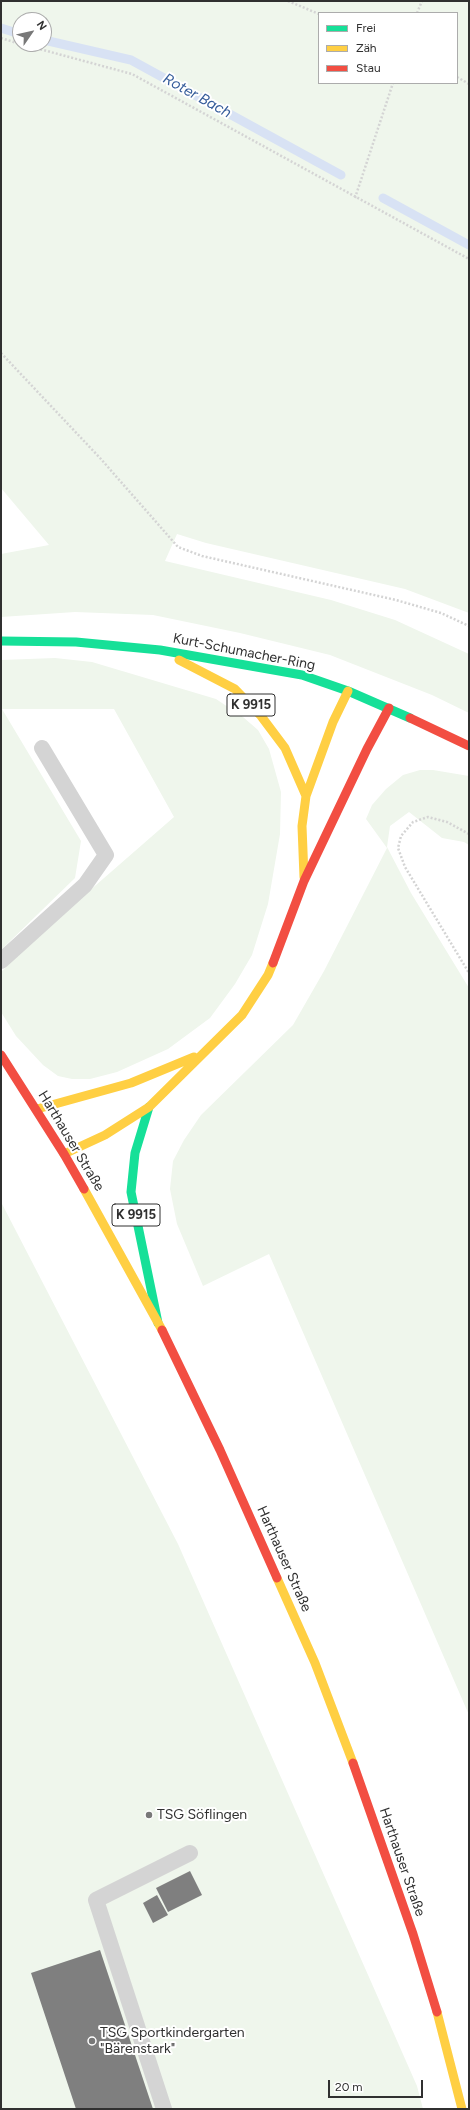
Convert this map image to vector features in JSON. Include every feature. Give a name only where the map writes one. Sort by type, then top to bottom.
[{"type":"main road","name":"Kurt-Schumacher-Ring","points":[[1,641],[76,642],[160,650],[302,675],[348,691],[389,708],[469,746]]},
{"type":"main road","name":"K 9915","points":[[160,650],[235,689],[261,716],[285,748],[306,796]]},
{"type":"main road","name":"K 9915","points":[[304,881],[302,826],[306,796],[333,722],[348,691]]},
{"type":"main road","name":"K 9915","points":[[64,1154],[105,1135],[149,1108],[202,1053],[242,1015],[268,974],[304,881],[367,749],[389,708]]},
{"type":"main road","name":"K 9915","points":[[36,1109],[131,1083],[202,1053]]},
{"type":"main road","name":"Harthauser Straße","points":[[1,1056],[64,1154],[158,1323],[220,1450],[315,1664],[363,1791],[413,1934],[439,2020],[462,2109]]},
{"type":"main road","name":"K 9915","points":[[149,1108],[135,1153],[131,1192],[158,1323]]},
{"type":"lane","points":[[1,961],[85,885],[106,855],[42,748]]},
{"type":"lane","points":[[164,2109],[96,1900],[190,1852]]},
{"type":"path","points":[[288,1],[318,14]]},
{"type":"path","points":[[417,12],[422,1]]},
{"type":"path","points":[[1,38],[12,41]]},
{"type":"path","points":[[51,52],[132,74],[355,198],[469,259]]},
{"type":"path","points":[[458,78],[469,84]]},
{"type":"path","points":[[355,198],[393,84]]},
{"type":"path","points":[[1,353],[100,458],[178,547],[202,556],[396,600],[441,613],[469,626]]},
{"type":"path","points":[[469,834],[447,822],[428,817],[413,822],[401,836],[398,848],[405,867],[469,973]]},
{"type":"shaded area","points":[[1,1],[469,1],[469,613],[405,589],[206,543],[177,534],[165,561],[331,600],[395,620],[469,654],[469,713],[432,695],[330,655],[240,633],[153,615],[75,612],[1,617],[1,554],[49,545],[1,488]]},
{"type":"shaded area","points":[[55,658],[92,662],[216,699],[243,717],[258,730],[269,749],[281,792],[280,834],[268,904],[252,955],[235,984],[210,1018],[168,1049],[117,1072],[90,1079],[72,1079],[58,1076],[43,1065],[16,1036],[1,1012],[1,972],[41,933],[174,817],[114,709],[2,709],[81,841],[75,878],[1,950],[1,660]]},
{"type":"shaded area","points":[[420,770],[433,770],[469,776],[469,845],[464,842],[442,838],[409,812],[390,826],[387,847],[411,893],[469,988],[469,1715],[269,1254],[203,1286],[177,1224],[170,1189],[173,1161],[184,1140],[201,1115],[293,1025],[324,971],[387,848],[366,819],[372,805],[386,789],[403,775]]},
{"type":"shaded area","name":"TSG Söflingen","points":[[1,1202],[178,1544],[417,2086],[423,2109],[1,2109]]},
{"type":"building","points":[[190,1871],[202,1895],[168,1912],[156,1888]]},
{"type":"building","points":[[157,1895],[168,1915],[153,1923],[143,1903]]},
{"type":"building","name":"TSG Sportkindergarten \"Bärenstark\"","points":[[100,1950],[153,2109],[76,2109],[31,1973]]},
{"type":"waterway","name":"Roter Bach","points":[[1,28],[12,31]]},
{"type":"waterway","name":"Roter Bach","points":[[52,42],[131,60],[341,175]]},
{"type":"waterway","name":"Roter Bach","points":[[383,198],[469,245]]},
{"type":"traffic: fast","points":[[1,641],[76,642],[160,650],[302,675],[348,691],[410,718]]},
{"type":"traffic: fast","points":[[149,1107],[135,1153],[131,1192],[158,1323]]},
{"type":"traffic: slow","points":[[179,660],[235,689],[261,716],[285,748],[306,796]]},
{"type":"traffic: slow","points":[[304,877],[302,826],[306,796],[333,722],[348,691]]},
{"type":"traffic: slow","points":[[64,1154],[105,1135],[149,1107],[242,1015],[268,975],[273,963]]},
{"type":"traffic: slow","points":[[37,1109],[131,1083],[194,1057]]},
{"type":"traffic: slow","points":[[84,1189],[162,1330]]},
{"type":"traffic: slow","points":[[277,1578],[315,1663],[353,1763]]},
{"type":"traffic: slow","points":[[437,2012],[462,2109]]},
{"type":"traffic: jam","points":[[273,963],[304,881],[367,749],[389,708]]},
{"type":"traffic: jam","points":[[410,718],[469,746]]},
{"type":"traffic: jam","points":[[1,1055],[64,1154],[84,1189]]},
{"type":"traffic: jam","points":[[162,1330],[220,1450],[277,1578]]},
{"type":"traffic: jam","points":[[353,1763],[413,1934],[437,2012]]},
{"type":"place","name":"TSG Söflingen","points":[[149,1815]]},
{"type":"place","name":"TSG Sportkindergarten \"Bärenstark\"","points":[[92,2041]]}]
